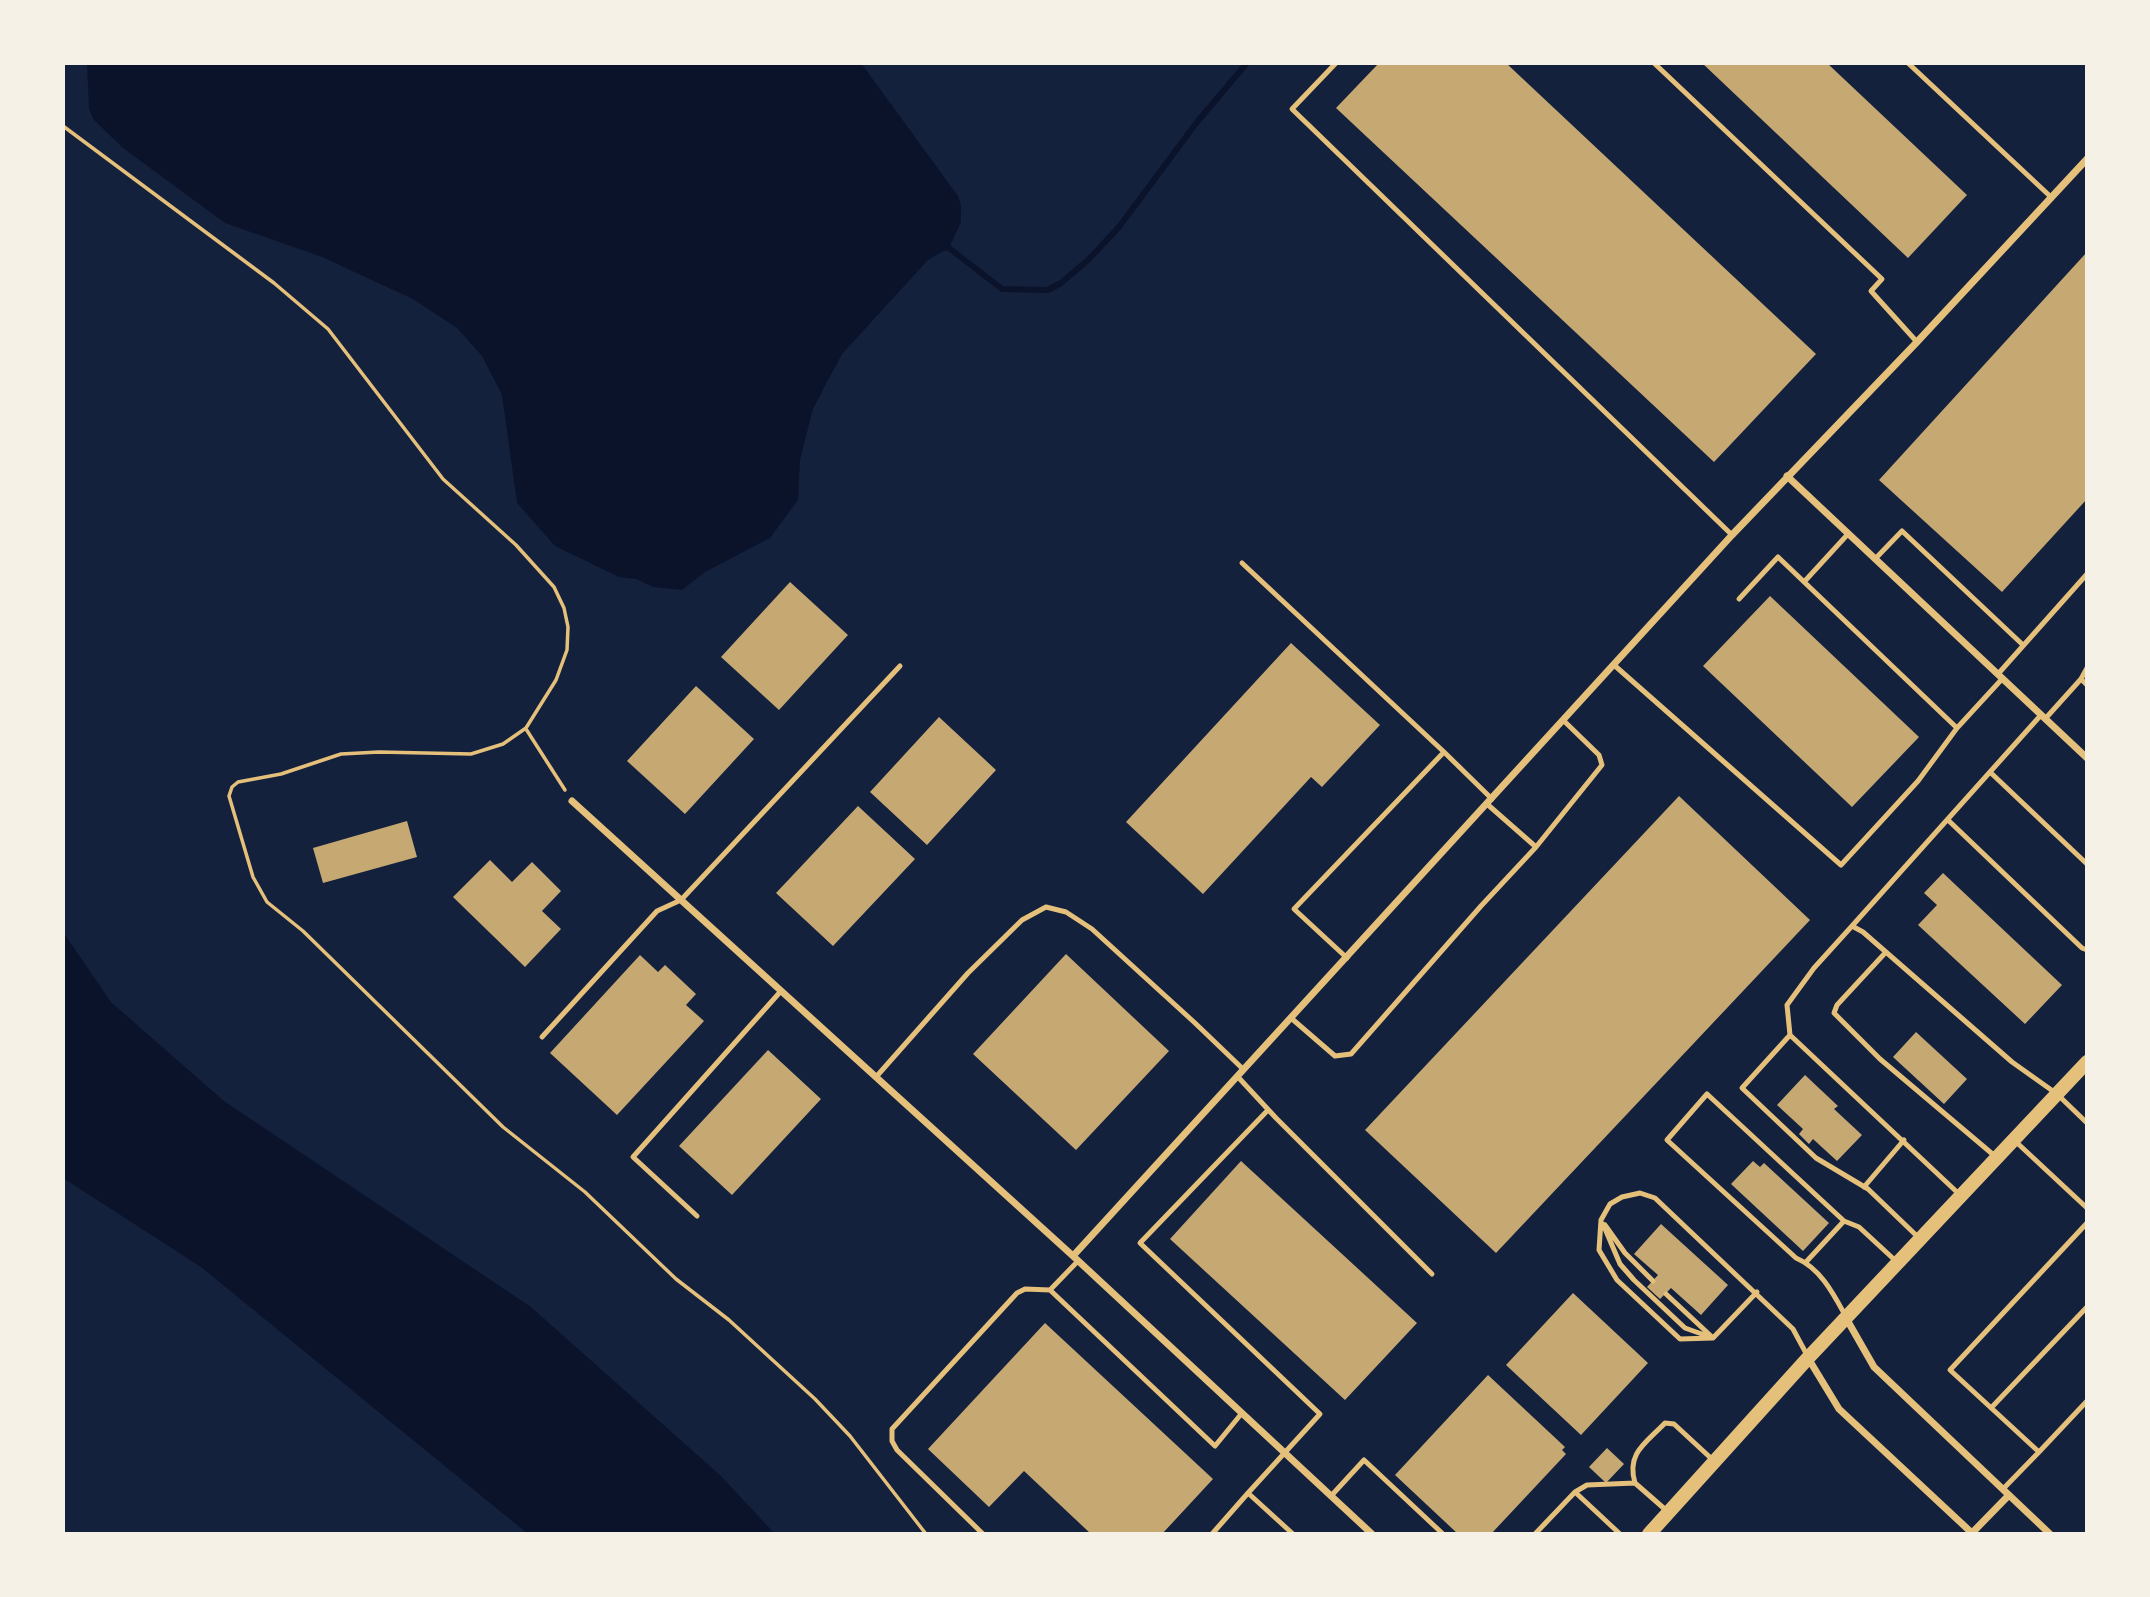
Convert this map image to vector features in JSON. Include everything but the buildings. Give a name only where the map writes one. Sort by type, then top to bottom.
[{"type":"main road","points":[[1648,1534],[1808,1358],[2087,1062]]},
{"type":"street","points":[[1075,1258],[1732,535],[2087,159]]},
{"type":"street","points":[[1787,476],[2087,758]]},
{"type":"street","points":[[572,801],[1075,1258],[1372,1534]]},
{"type":"street","points":[[1846,1318],[1874,1367],[2050,1534]]},
{"type":"street","points":[[1808,1358],[1839,1409],[1973,1533],[2006,1492]]},
{"type":"lane","points":[[1336,63],[1292,109],[1732,535]]},
{"type":"lane","points":[[1654,63],[1882,279],[1871,291],[1917,342]]},
{"type":"lane","points":[[1908,63],[2052,198]]},
{"type":"lane","points":[[1875,559],[1902,531],[2024,645]]},
{"type":"lane","points":[[1804,582],[1848,534]]},
{"type":"lane","points":[[1739,599],[1778,557],[1957,728]]},
{"type":"lane","points":[[1242,563],[1444,752],[1536,847]]},
{"type":"lane","points":[[1614,665],[1841,865],[1918,781],[2024,645],[2087,574]]},
{"type":"lane","points":[[542,1037],[657,911],[681,900],[900,666]]},
{"type":"lane","points":[[1962,1196],[1790,1035],[1787,1005],[1814,968],[1990,772],[2081,679],[2087,667]]},
{"type":"lane","points":[[2081,679],[2087,685]]},
{"type":"lane","points":[[1292,1018],[1335,1056],[1351,1054],[1536,847],[1602,765],[1599,755],[1563,720]]},
{"type":"lane","points":[[1347,958],[1294,909],[1444,752]]},
{"type":"lane","points":[[1990,772],[2087,864]]},
{"type":"lane","points":[[1948,820],[2087,950]]},
{"type":"lane","points":[[876,1077],[968,973],[1022,920],[1045,907],[1066,912],[1092,929],[1241,1074],[1268,1111],[1432,1274]]},
{"type":"lane","points":[[1852,926],[1863,932],[2012,1062],[2057,1094],[2087,1123]]},
{"type":"lane","points":[[1886,952],[1837,1005],[1834,1013],[1880,1059],[1997,1158]]},
{"type":"lane","points":[[697,1216],[633,1157],[781,991]]},
{"type":"lane","points":[[1790,1035],[1742,1088],[1816,1158],[1864,1187],[1921,1240]]},
{"type":"lane","points":[[1846,1318],[1830,1288],[1806,1262],[1796,1258],[1667,1140],[1707,1094],[1844,1221],[1859,1227],[1899,1263]]},
{"type":"lane","points":[[1212,1534],[1320,1414],[1140,1244],[1268,1111]]},
{"type":"lane","points":[[1864,1187],[1904,1140]]},
{"type":"lane","points":[[2014,1140],[2087,1208]]},
{"type":"lane","points":[[1757,1292],[1713,1338],[1680,1339],[1617,1280],[1599,1250],[1601,1220],[1610,1204],[1622,1197],[1640,1193],[1656,1198],[1757,1292],[1793,1329],[1808,1358]]},
{"type":"lane","points":[[1601,1220],[1625,1254],[1653,1281]]},
{"type":"lane","points":[[1601,1220],[1620,1264],[1634,1280],[1685,1328],[1713,1338]]},
{"type":"lane","points":[[1806,1262],[1844,1221]]},
{"type":"lane","points":[[2039,1452],[1950,1370],[2087,1223]]},
{"type":"lane","points":[[1050,1290],[1075,1258]]},
{"type":"lane","points":[[984,1534],[898,1450],[892,1441],[892,1429],[1017,1293],[1025,1289],[1050,1290],[1215,1446],[1242,1413]]},
{"type":"lane","points":[[1665,1294],[1713,1338]]},
{"type":"lane","points":[[1991,1408],[2087,1307]]},
{"type":"lane","points":[[2006,1492],[2087,1401]]},
{"type":"lane","points":[[1668,1513],[1634,1483],[1631,1471],[1633,1458],[1665,1423],[1674,1424],[1715,1462]]},
{"type":"lane","points":[[1331,1496],[1364,1460],[1443,1534]]},
{"type":"lane","points":[[1535,1534],[1575,1492],[1587,1485],[1634,1483]]},
{"type":"lane","points":[[1575,1492],[1620,1534]]},
{"type":"lane","points":[[1248,1493],[1293,1534]]},
{"type":"path","points":[[63,126],[274,283],[328,329],[443,479],[516,545],[554,587],[565,608],[567,650],[556,680],[526,728],[503,744],[471,754],[341,754],[281,774],[238,782],[229,796],[253,877],[267,902],[303,931],[503,1127],[585,1192],[676,1279],[729,1320],[815,1399],[850,1436],[926,1534]]},
{"type":"path","points":[[526,728],[572,801]]},
{"type":"water","points":[[87,63],[861,63],[958,196],[961,222],[949,248],[928,260],[842,354],[813,409],[800,460],[798,500],[770,538],[705,572],[682,590],[653,587],[636,579],[619,577],[555,546],[517,503],[502,395],[482,356],[457,328],[413,299],[322,257],[225,223],[123,148],[94,120],[89,109]]},
{"type":"water","points":[[63,932],[111,1002],[224,1101],[531,1307],[720,1475],[775,1534],[528,1534],[201,1267],[63,1178]]},
{"type":"waterway","points":[[944,247],[949,248],[1002,289],[1048,290],[1061,283],[1089,259],[1119,227],[1197,122],[1247,63]]}]
